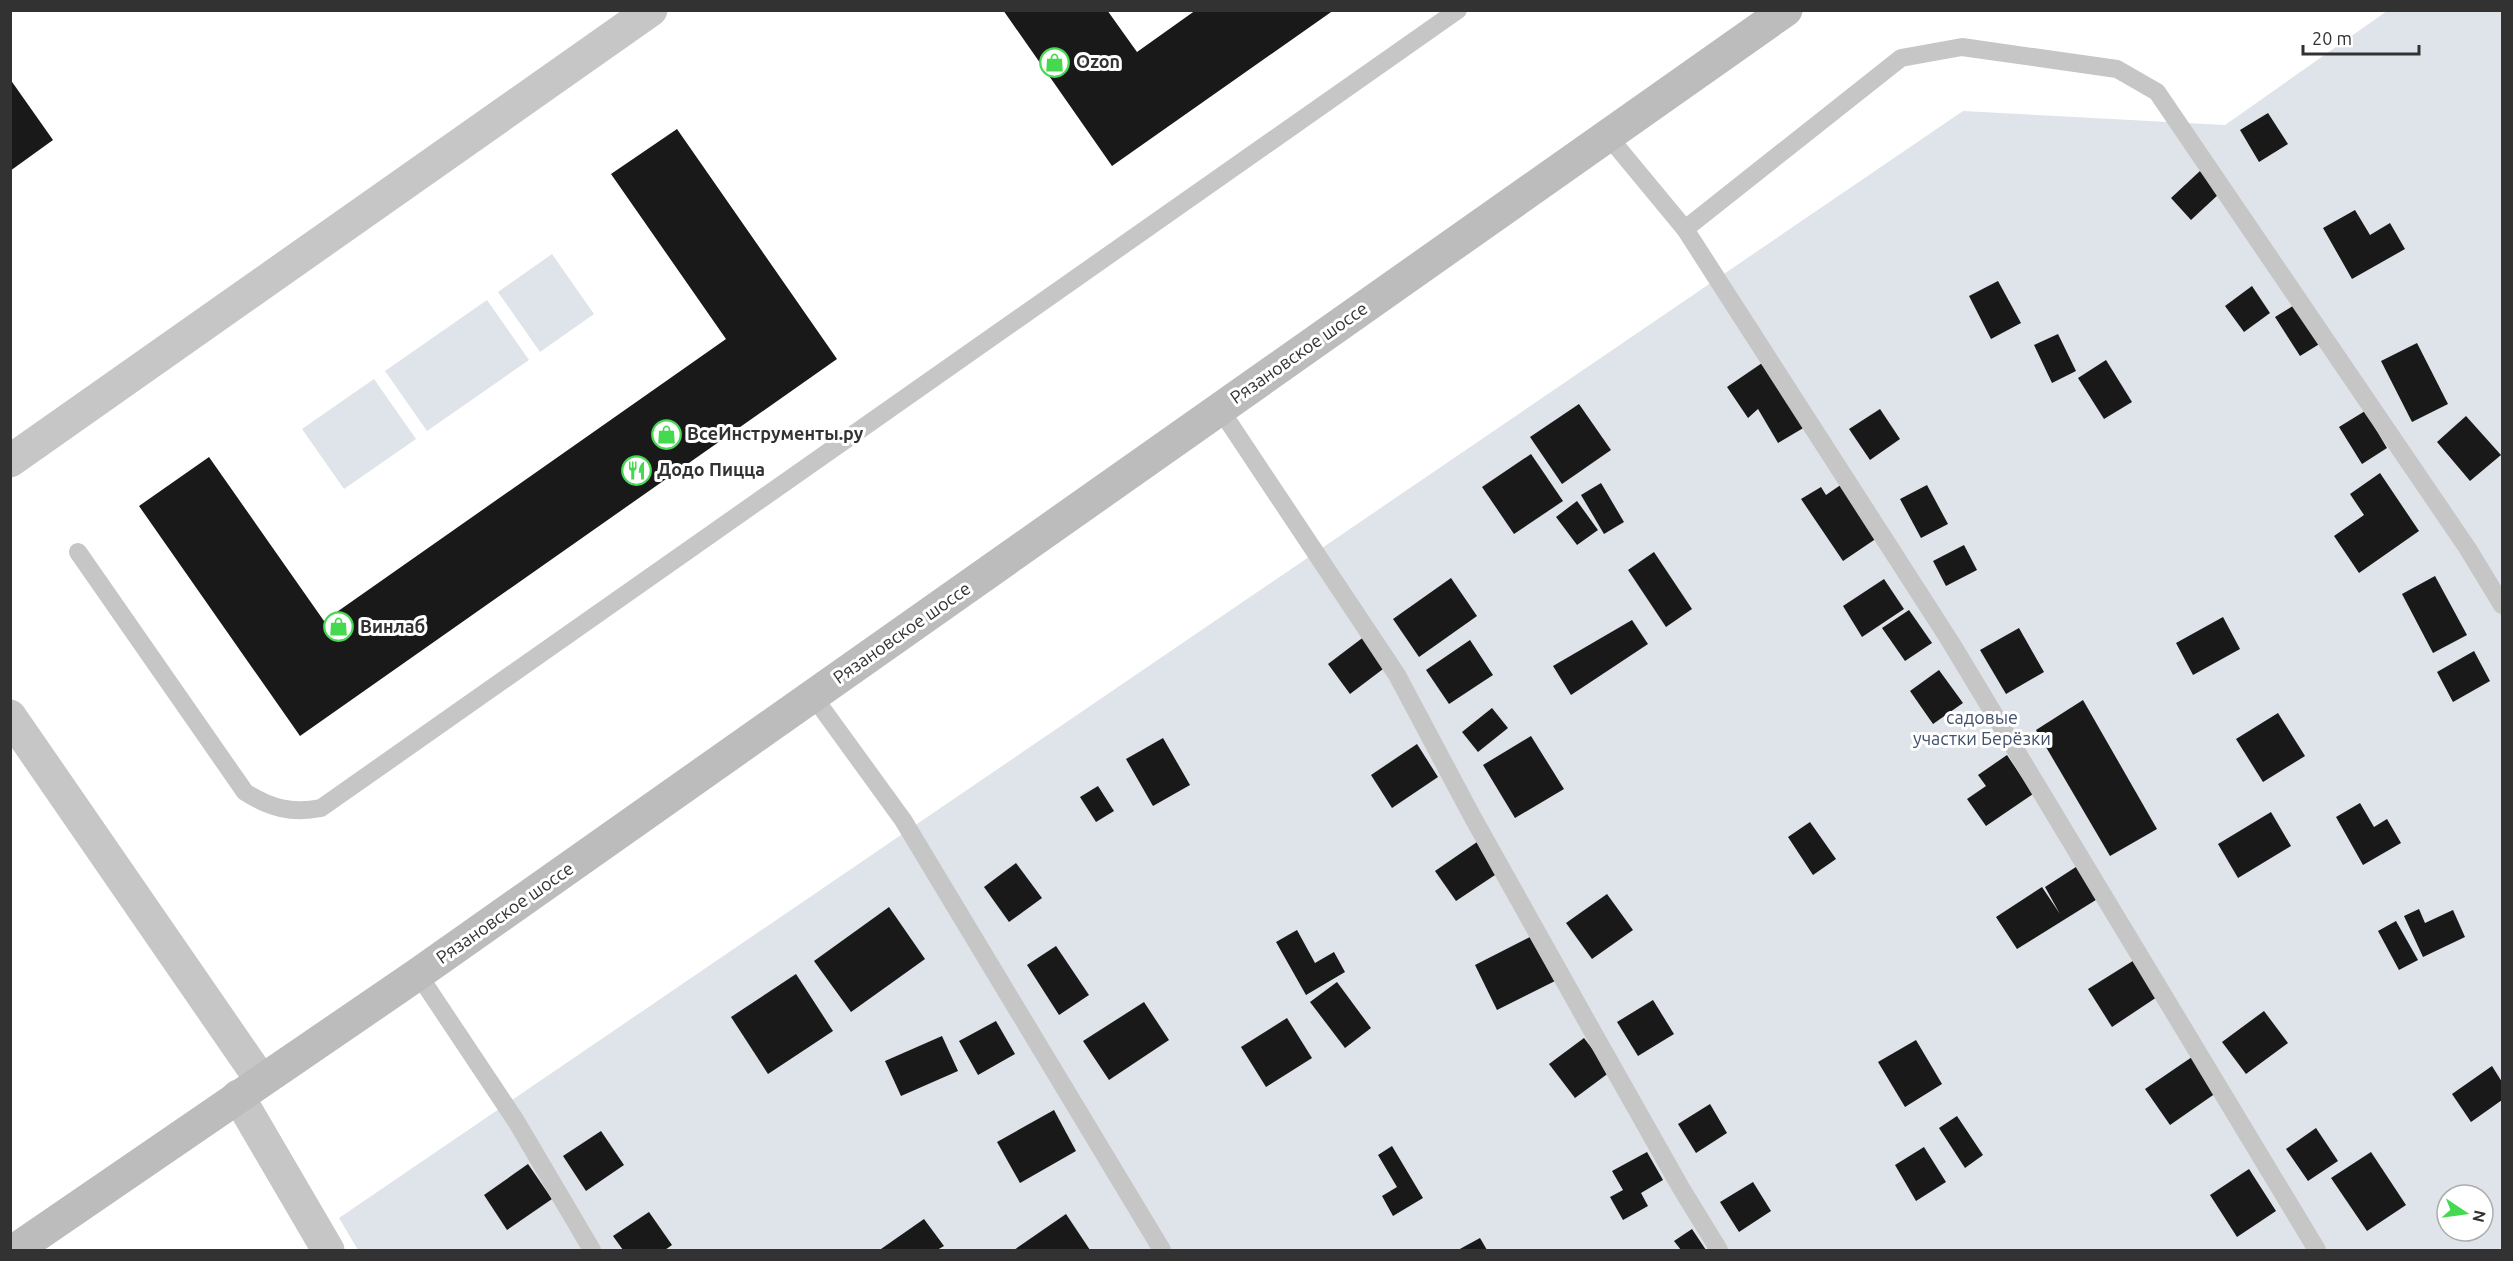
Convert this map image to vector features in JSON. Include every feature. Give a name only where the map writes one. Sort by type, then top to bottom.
[{"type":"main road","name":"Рязановское шоссе","points":[[15,1251],[418,974],[1786,10]]},
{"type":"street","points":[[10,461],[651,10]]},
{"type":"street","points":[[10,716],[250,1088],[328,1251]]},
{"type":"lane","points":[[78,552],[245,792],[276,808],[294,811],[321,808],[1458,10]]},
{"type":"lane","points":[[1685,229],[1901,58],[1962,48],[2117,69],[2157,92],[2468,549],[2502,605]]},
{"type":"lane","points":[[1608,136],[1685,229],[1950,640],[2317,1251]]},
{"type":"lane","points":[[1220,409],[1397,675],[1528,917],[1675,1178],[1719,1251]]},
{"type":"lane","points":[[813,696],[903,820],[1162,1251]]},
{"type":"lane","points":[[418,974],[516,1121],[592,1251]]},
{"type":"green space","name":"садовые участки Берёзки","points":[[2387,11],[2502,11],[2502,1250],[358,1250],[339,1218],[1963,111],[2225,125]]},
{"type":"green space","points":[[552,254],[594,314],[540,352],[498,292]]},
{"type":"green space","points":[[487,300],[529,360],[427,431],[385,371]]},
{"type":"green space","points":[[374,379],[416,439],[344,489],[302,429]]},
{"type":"building","points":[[1003,10],[1107,10],[1137,52],[1196,10],[1334,10],[1112,166]]},
{"type":"building","points":[[10,79],[53,140],[10,171]]},
{"type":"building","points":[[2268,113],[2288,144],[2259,162],[2240,130]]},
{"type":"building","points":[[677,129],[837,359],[300,736],[139,506],[209,457],[324,621],[726,339],[611,174]]},
{"type":"building","points":[[2200,171],[2220,193],[2191,220],[2171,198]]},
{"type":"building","points":[[2355,210],[2370,235],[2390,223],[2405,249],[2352,279],[2323,228]]},
{"type":"building","points":[[1998,281],[2021,323],[1991,339],[1969,296]]},
{"type":"building","points":[[2252,286],[2270,313],[2244,332],[2225,306]]},
{"type":"building","points":[[2296,304],[2321,343],[2300,356],[2275,317]]},
{"type":"building","points":[[2058,334],[2076,371],[2052,383],[2034,345]]},
{"type":"building","points":[[2417,343],[2448,404],[2412,422],[2381,361]]},
{"type":"building","points":[[2106,360],[2132,402],[2104,419],[2078,378]]},
{"type":"building","points":[[1765,361],[1805,427],[1778,443],[1758,409],[1748,418],[1727,387]]},
{"type":"building","points":[[1579,404],[1611,450],[1562,484],[1530,437]]},
{"type":"building","points":[[1880,409],[1900,439],[1870,460],[1849,429]]},
{"type":"building","points":[[2365,411],[2387,448],[2362,464],[2339,427]]},
{"type":"building","points":[[2466,416],[2501,455],[2470,481],[2437,442]]},
{"type":"building","points":[[1531,454],[1563,501],[1514,534],[1482,487]]},
{"type":"building","points":[[2380,473],[2419,531],[2359,573],[2334,536],[2364,515],[2350,494]]},
{"type":"building","points":[[1601,483],[1624,522],[1604,534],[1581,495]]},
{"type":"building","points":[[1842,484],[1877,538],[1843,561],[1801,499],[1821,487],[1826,495]]},
{"type":"building","points":[[1927,485],[1948,524],[1921,538],[1900,499]]},
{"type":"building","points":[[1577,501],[1598,530],[1577,545],[1556,517]]},
{"type":"building","points":[[1964,545],[1977,570],[1946,586],[1933,561]]},
{"type":"building","points":[[1654,552],[1692,609],[1666,627],[1628,570]]},
{"type":"building","points":[[2435,576],[2467,635],[2433,653],[2402,594]]},
{"type":"building","points":[[1451,578],[1477,616],[1419,657],[1393,619]]},
{"type":"building","points":[[1884,579],[1904,609],[1862,637],[1843,606]]},
{"type":"building","points":[[1909,610],[1932,643],[1905,661],[1882,628]]},
{"type":"building","points":[[2223,617],[2240,649],[2193,675],[2176,643]]},
{"type":"building","points":[[1632,620],[1648,644],[1571,695],[1553,666]]},
{"type":"building","points":[[2019,628],[2044,672],[2006,694],[1980,650]]},
{"type":"building","points":[[1365,636],[1387,666],[1350,694],[1328,664]]},
{"type":"building","points":[[1470,640],[1493,675],[1449,704],[1426,670]]},
{"type":"building","points":[[2474,651],[2490,681],[2453,702],[2437,672]]},
{"type":"building","points":[[1939,670],[1963,703],[1933,724],[1910,691]]},
{"type":"building","points":[[2083,700],[2157,829],[2110,856],[2036,730]]},
{"type":"building","points":[[1492,708],[1508,728],[1478,752],[1462,732]]},
{"type":"building","points":[[2278,713],[2305,756],[2263,782],[2236,739]]},
{"type":"building","points":[[1531,736],[1564,789],[1515,818],[1483,765]]},
{"type":"building","points":[[1163,738],[1190,785],[1153,806],[1126,759]]},
{"type":"building","points":[[1417,744],[1438,777],[1392,808],[1371,775]]},
{"type":"building","points":[[2007,755],[2033,794],[1986,826],[1967,799],[1986,786],[1978,775]]},
{"type":"building","points":[[1098,786],[1114,811],[1096,822],[1080,797]]},
{"type":"building","points":[[2360,803],[2374,827],[2387,819],[2401,843],[2363,865],[2336,817]]},
{"type":"building","points":[[2271,812],[2291,846],[2238,878],[2218,844]]},
{"type":"building","points":[[1810,822],[1836,859],[1813,875],[1788,837]]},
{"type":"building","points":[[1477,842],[1498,873],[1456,901],[1435,871]]},
{"type":"building","points":[[1016,863],[1042,898],[1009,922],[984,887]]},
{"type":"building","points":[[2079,865],[2099,898],[2017,949],[1996,917],[2042,887],[2060,914],[2045,887]]},
{"type":"building","points":[[1607,894],[1633,930],[1592,959],[1566,923]]},
{"type":"building","points":[[889,907],[925,959],[851,1012],[814,961]]},
{"type":"building","points":[[2419,909],[2425,923],[2453,910],[2465,937],[2423,957],[2404,916]]},
{"type":"building","points":[[2396,921],[2418,960],[2399,970],[2378,931]]},
{"type":"building","points":[[1297,930],[1315,963],[1334,952],[1345,972],[1306,995],[1276,942]]},
{"type":"building","points":[[1534,935],[1557,980],[1497,1010],[1475,965]]},
{"type":"building","points":[[1056,946],[1089,995],[1059,1015],[1027,965]]},
{"type":"building","points":[[2136,959],[2160,995],[2112,1027],[2088,989]]},
{"type":"building","points":[[796,974],[833,1031],[768,1074],[731,1017]]},
{"type":"building","points":[[1337,982],[1371,1028],[1345,1048],[1310,1002]]},
{"type":"building","points":[[1653,1000],[1674,1034],[1638,1056],[1617,1022]]},
{"type":"building","points":[[1144,1002],[1169,1040],[1109,1080],[1083,1041]]},
{"type":"building","points":[[2264,1011],[2288,1043],[2246,1074],[2222,1042]]},
{"type":"building","points":[[1287,1018],[1312,1058],[1266,1087],[1241,1047]]},
{"type":"building","points":[[996,1021],[1015,1054],[978,1075],[959,1041]]},
{"type":"building","points":[[942,1036],[958,1071],[901,1096],[885,1061]]},
{"type":"building","points":[[1584,1038],[1610,1072],[1575,1098],[1549,1064]]},
{"type":"building","points":[[1916,1040],[1942,1084],[1905,1107],[1878,1062]]},
{"type":"building","points":[[2192,1057],[2216,1093],[2170,1125],[2145,1089]]},
{"type":"building","points":[[2492,1066],[2502,1082],[2502,1100],[2471,1122],[2452,1094]]},
{"type":"building","points":[[1710,1104],[1727,1133],[1696,1153],[1678,1124]]},
{"type":"building","points":[[1054,1110],[1076,1151],[1020,1183],[997,1142]]},
{"type":"building","points":[[1957,1116],[1983,1155],[1965,1168],[1939,1128]]},
{"type":"building","points":[[2316,1128],[2338,1161],[2308,1181],[2286,1149]]},
{"type":"building","points":[[601,1131],[624,1165],[586,1191],[563,1156]]},
{"type":"building","points":[[1392,1146],[1423,1198],[1393,1216],[1382,1196],[1397,1187],[1378,1155]]},
{"type":"building","points":[[1924,1147],[1946,1182],[1916,1201],[1895,1165]]},
{"type":"building","points":[[1647,1152],[1663,1180],[1641,1193],[1648,1206],[1623,1220],[1610,1197],[1623,1190],[1612,1171]]},
{"type":"building","points":[[2371,1152],[2406,1205],[2367,1231],[2331,1178]]},
{"type":"building","points":[[528,1164],[552,1199],[507,1230],[484,1195]]},
{"type":"building","points":[[2249,1169],[2276,1211],[2237,1237],[2210,1195]]},
{"type":"building","points":[[1753,1182],[1771,1211],[1739,1232],[1720,1202]]},
{"type":"building","points":[[649,1212],[672,1245],[665,1250],[623,1250],[613,1236]]},
{"type":"building","points":[[1066,1214],[1090,1250],[1014,1250]]},
{"type":"building","points":[[924,1219],[944,1246],[937,1250],[881,1249]]},
{"type":"building","points":[[1692,1229],[1706,1250],[1681,1250],[1674,1241]]},
{"type":"building","points":[[1480,1238],[1487,1250],[1458,1250]]},
{"type":"place","name":"Ozon","points":[[1055,62]]},
{"type":"place","name":"ВсеИнструменты.ру","points":[[666,434]]},
{"type":"place","name":"Додо Пицца","points":[[636,470]]},
{"type":"place","name":"Винлаб","points":[[339,627]]}]
